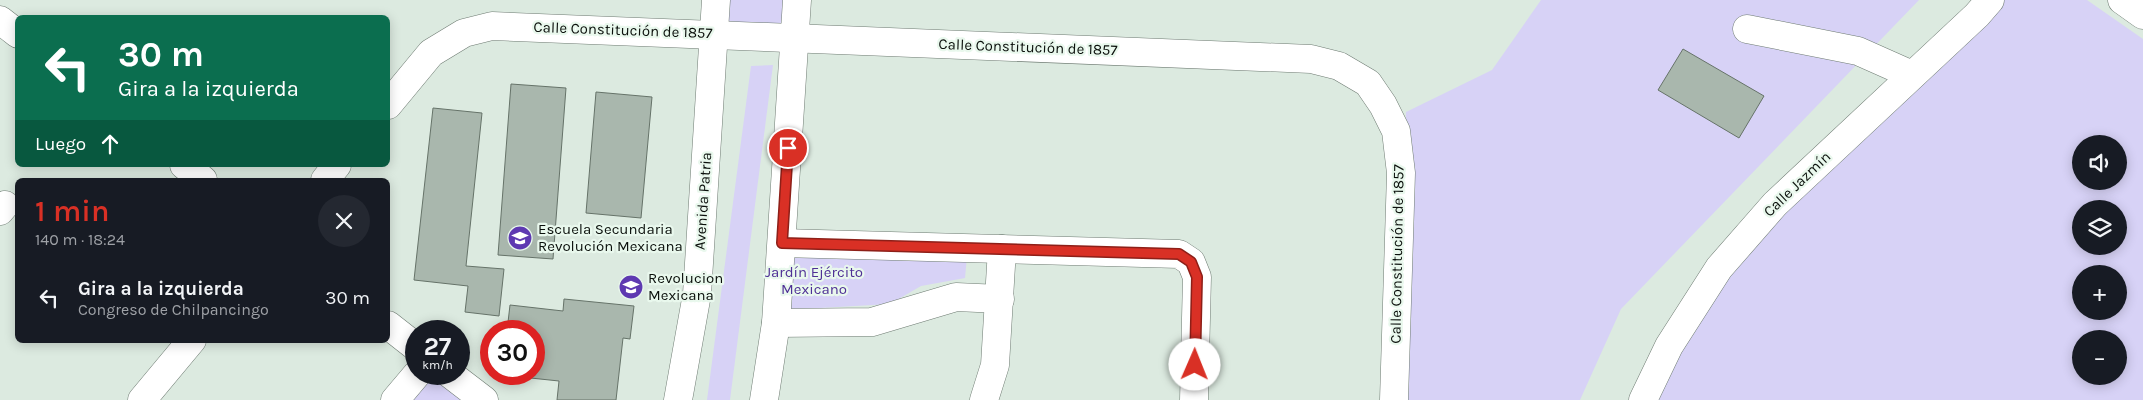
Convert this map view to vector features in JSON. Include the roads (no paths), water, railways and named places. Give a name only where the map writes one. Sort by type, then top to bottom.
[{"type":"street","name":"Avenida Patria","points":[[678,400],[697,294],[716,0]]},
{"type":"street","points":[[764,400],[776,323],[798,0]]},
{"type":"street","name":"Calle Jazmín","points":[[1643,400],[1669,346],[1718,268],[1775,204],[1977,15],[1990,0]]},
{"type":"street","points":[[2122,0],[2143,15]]},
{"type":"street","points":[[0,20],[15,32]]},
{"type":"street","name":"Calle Constitución de 1857","points":[[390,103],[431,53],[464,33],[492,26],[1311,59],[1339,66],[1368,83],[1383,104],[1396,131],[1400,173],[1394,400]]},
{"type":"street","points":[[1747,29],[1858,51],[1912,75]]},
{"type":"street","points":[[187,167],[200,178]]},
{"type":"street","points":[[327,178],[335,167]]},
{"type":"street","points":[[782,243],[1179,254],[1191,262],[1197,277],[1194,400]]},
{"type":"street","points":[[984,400],[995,365],[1002,249]]},
{"type":"street","points":[[776,323],[872,322],[956,297],[1000,299]]},
{"type":"street","points":[[390,327],[405,338]]},
{"type":"street","points":[[142,400],[190,343]]},
{"type":"street","points":[[995,365],[1005,400]]},
{"type":"street","points":[[394,400],[407,385]]},
{"type":"street","points":[[464,385],[484,400]]},
{"type":"place","name":"Escuela Secundaria Revolución Mexicana","points":[[520,238]]},
{"type":"place","name":"Revolucion Mexicana","points":[[631,287]]},
{"type":"park label","name":"Jardín Ejército Mexicano","points":[[814,280]]}]
